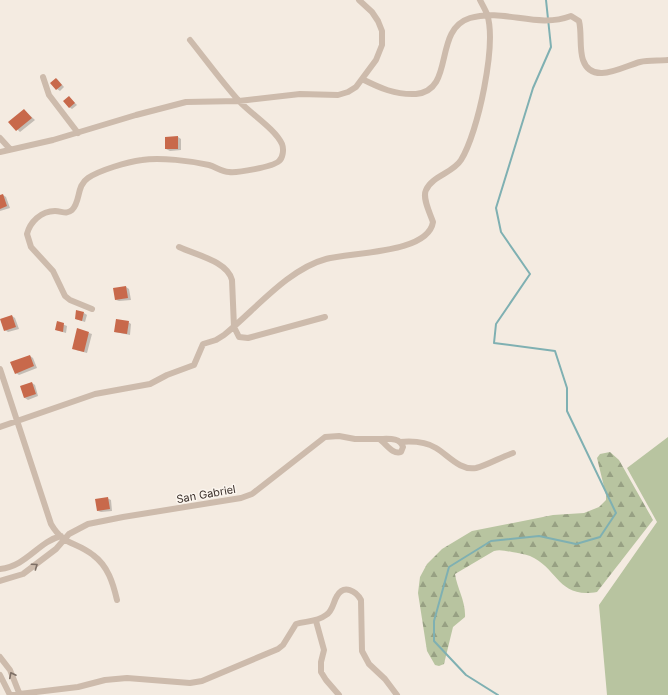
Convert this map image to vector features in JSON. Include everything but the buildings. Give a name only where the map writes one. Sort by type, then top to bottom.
[{"type":"street","points":[[0,152],[10,148],[33,146],[186,102],[239,101],[279,96],[338,95],[348,92],[362,79],[376,60],[382,45],[382,31],[378,21],[372,12],[359,0]]},
{"type":"street","points":[[0,427],[95,394],[150,384],[167,375],[187,369],[194,365],[203,344],[216,340],[234,328],[287,280],[311,265],[332,258],[405,246],[429,233],[433,222],[427,204],[425,191],[429,185],[461,160],[470,140],[479,109],[490,51],[487,15],[480,0]]},
{"type":"street","points":[[362,79],[396,94],[424,93],[434,86],[441,73],[447,42],[453,31],[468,19],[487,15],[551,21],[571,16],[580,20],[582,32],[582,55],[584,63],[588,68],[602,74],[646,61],[668,60]]},
{"type":"street","points":[[92,309],[70,300],[65,296],[53,271],[31,247],[27,234],[33,220],[44,214],[55,211],[64,213],[71,211],[75,206],[81,183],[102,172],[143,160],[160,160],[208,165],[227,172],[274,164],[279,161],[282,154],[282,145],[276,136],[239,101],[190,40]]},
{"type":"street","points":[[43,77],[49,95],[78,133]]},
{"type":"street","points":[[0,138],[10,148]]},
{"type":"street","points":[[179,247],[223,266],[230,273],[232,280],[234,328],[239,337],[248,338],[325,316]]},
{"type":"street","points":[[0,369],[18,421],[45,509],[62,538],[93,555],[106,569],[113,584],[116,600]]},
{"type":"street","name":"San Gabriel","points":[[62,538],[88,524],[241,498],[265,485],[325,437],[339,436],[355,439],[379,439],[400,442],[410,441],[435,447],[466,468],[475,468],[513,452]]},
{"type":"street","points":[[379,439],[393,451],[398,453],[401,452],[403,447],[400,442]]},
{"type":"street","points":[[0,569],[19,564],[47,543],[62,538]]},
{"type":"street","points":[[0,581],[24,574],[39,564],[62,538]]},
{"type":"street","points":[[0,675],[11,695],[78,687],[105,680],[127,678],[190,682],[202,681],[278,649],[283,645],[296,624],[316,621],[328,615],[337,595],[344,590],[350,589],[357,593],[361,600],[362,651],[369,664],[385,679],[397,695]]},
{"type":"street","points":[[316,621],[324,650],[321,662],[321,672],[339,695]]},
{"type":"street","points":[[0,657],[10,670],[20,694]]},
{"type":"green space","points":[[668,437],[668,695],[607,695],[599,605],[657,522],[627,468]]},
{"type":"green space","points":[[610,452],[619,460],[653,520],[597,592],[584,593],[574,591],[566,587],[539,561],[530,556],[503,550],[494,551],[455,574],[463,600],[465,617],[453,627],[444,664],[439,666],[435,665],[427,651],[418,593],[420,577],[427,564],[442,549],[472,531],[553,515],[584,513],[599,507],[606,500],[606,495],[597,458],[600,454]]},
{"type":"waterway","points":[[498,695],[466,675],[434,641],[434,621],[449,567],[491,541],[539,536],[576,544],[600,537],[616,513],[567,411],[567,388],[555,351],[494,343],[496,324],[530,274],[501,232],[496,208],[533,88],[551,47],[546,0]]}]
